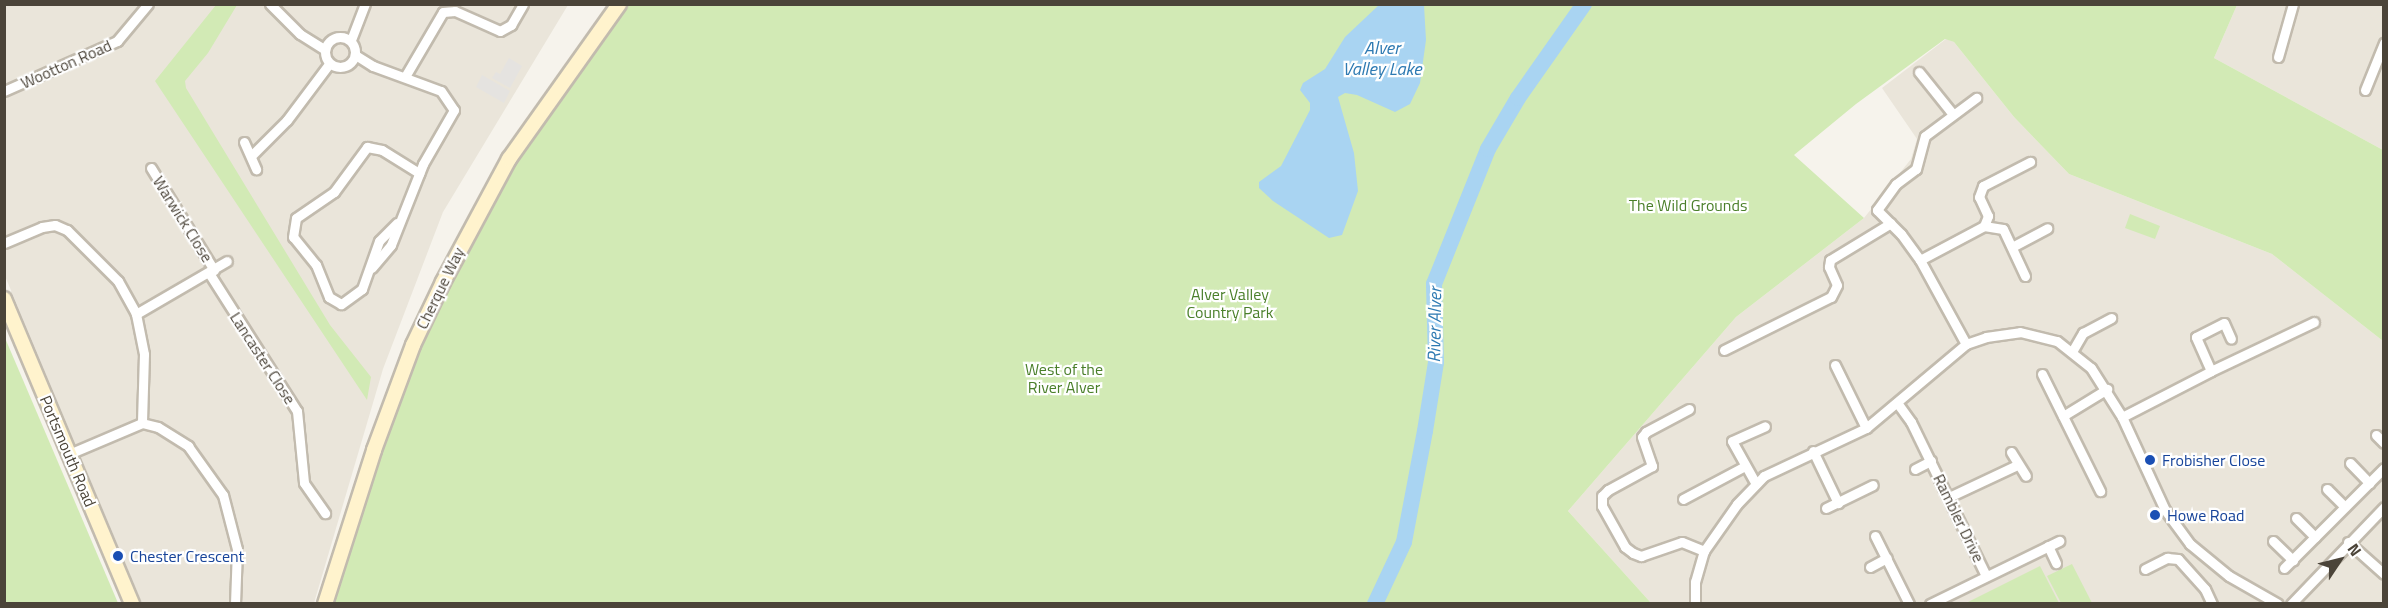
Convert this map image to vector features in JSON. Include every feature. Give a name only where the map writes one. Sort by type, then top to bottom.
[{"type":"street","name":"Wootton Road","points":[[4,91],[117,41],[148,4]]},
{"type":"street","points":[[270,4],[300,34],[324,49],[329,64]]},
{"type":"street","points":[[365,4],[351,40],[357,56],[373,66],[406,75],[441,91],[454,110],[419,173],[397,223],[379,241],[372,268],[357,295],[346,303],[335,302],[316,265],[293,237],[293,223],[334,192],[367,147],[382,150],[419,173]]},
{"type":"street","points":[[406,75],[443,12],[455,11],[500,31],[511,25],[523,4]]},
{"type":"street","name":"Cherque Way","points":[[325,603],[378,439],[413,345],[443,282],[509,159],[619,4]]},
{"type":"street","points":[[2278,57],[2293,4]]},
{"type":"street","points":[[324,49],[333,40],[351,40]]},
{"type":"street","points":[[2366,90],[2384,43]]},
{"type":"street","points":[[329,64],[343,65],[357,56]]},
{"type":"street","points":[[252,155],[287,120],[329,64]]},
{"type":"street","points":[[1919,72],[1952,113]]},
{"type":"street","points":[[1966,345],[1920,260],[1877,210],[1896,184],[1916,169],[1925,136],[1952,113],[1976,98]]},
{"type":"street","points":[[244,142],[252,155],[256,169]]},
{"type":"street","points":[[1984,226],[1988,216],[1979,197],[1983,186],[2030,162]]},
{"type":"street","name":"Warwick Close","points":[[151,168],[212,272]]},
{"type":"street","points":[[1724,350],[1831,297],[1837,285],[1829,267],[1830,260],[1890,224]]},
{"type":"street","points":[[4,243],[55,225],[67,230],[118,281],[136,314],[144,354],[142,423]]},
{"type":"street","points":[[1920,260],[1984,226],[2003,229],[2025,276]]},
{"type":"street","points":[[2012,247],[2047,228]]},
{"type":"street","points":[[136,314],[212,272],[227,261]]},
{"type":"street","name":"Lancaster Close","points":[[212,272],[297,411],[304,483],[325,513]]},
{"type":"street","name":"Portsmouth Road","points":[[4,299],[132,603]]},
{"type":"street","points":[[2073,350],[2083,333],[2111,318]]},
{"type":"street","points":[[2122,417],[2314,322]]},
{"type":"street","points":[[2211,371],[2196,337],[2224,323],[2231,339]]},
{"type":"street","points":[[1695,603],[1695,582],[1704,551],[1737,504],[1756,484],[1812,451],[1866,428],[1898,404],[1938,365],[1966,345],[1986,337],[2020,332],[2040,335],[2073,350],[2107,389],[2165,510],[2190,544],[2229,576],[2278,603]]},
{"type":"street","points":[[1835,365],[1866,428]]},
{"type":"street","points":[[2042,374],[2100,491]]},
{"type":"street","points":[[2063,416],[2107,389]]},
{"type":"street","name":"Rambler Drive","points":[[1898,404],[1931,461],[1986,576]]},
{"type":"street","points":[[1689,409],[1646,432],[1642,437],[1652,466],[1602,496],[1602,506],[1619,536],[1633,553],[1641,556],[1682,542],[1704,551]]},
{"type":"street","points":[[69,453],[142,423],[158,427],[188,446],[223,495],[237,549],[235,603]]},
{"type":"street","points":[[1756,484],[1732,441],[1765,426]]},
{"type":"street","points":[[2376,435],[2384,443]]},
{"type":"street","points":[[1812,451],[1838,503]]},
{"type":"street","points":[[2011,452],[2017,465],[2026,476]]},
{"type":"street","name":"Rambler Drive","points":[[1915,469],[1931,461]]},
{"type":"street","points":[[2350,463],[2369,483]]},
{"type":"street","points":[[1949,497],[2017,465]]},
{"type":"street","points":[[1683,499],[1745,466]]},
{"type":"street","points":[[2284,568],[2384,468]]},
{"type":"street","points":[[1826,508],[1873,485]]},
{"type":"street","points":[[2327,489],[2345,507]]},
{"type":"street","points":[[2291,603],[2384,507]]},
{"type":"street","points":[[2296,518],[2315,537]]},
{"type":"street","points":[[1875,536],[1909,603]]},
{"type":"street","points":[[1930,603],[2059,541]]},
{"type":"street","points":[[2274,541],[2293,560]]},
{"type":"street","points":[[2348,542],[2384,574]]},
{"type":"street","points":[[2048,546],[2056,563]]},
{"type":"street","points":[[1870,567],[1887,558]]},
{"type":"street","points":[[2145,569],[2167,558],[2178,560],[2212,603]]},
{"type":"shaded area","points":[[4,5],[568,5],[443,212],[383,369],[314,603],[142,603],[5,276]]},
{"type":"shaded area","points":[[2237,5],[2383,5],[2383,150],[2214,58]]},
{"type":"shaded area","points":[[1946,39],[1954,42],[2014,117],[2069,174],[2272,254],[2383,341],[2383,603],[1651,603],[1568,511],[1736,317],[1864,218],[1911,159],[1917,139],[1882,88]]},
{"type":"shaded area","points":[[509,58],[522,66],[510,88],[492,78],[496,72],[500,74]]},
{"type":"shaded area","points":[[482,75],[510,91],[504,103],[476,87]]},
{"type":"green space","points":[[216,5],[237,5],[208,53],[185,81],[186,88],[330,325],[371,377],[367,400],[155,81]]},
{"type":"green space","name":"Alver Valley Country Park","points":[[622,5],[2237,5],[2214,58],[2383,150],[2383,341],[2272,254],[2069,174],[2014,117],[1954,42],[1945,39],[1856,104],[1794,155],[1864,218],[1736,317],[1568,511],[1651,603],[331,604],[374,450],[474,220]]},
{"type":"green space","points":[[2130,214],[2160,226],[2155,239],[2125,228]]},
{"type":"green space","points":[[5,338],[23,380],[118,603],[5,603]]},
{"type":"green space","points":[[2072,564],[2092,603],[2061,603],[2047,576]]},
{"type":"green space","points":[[2040,566],[2059,603],[1966,603]]},
{"type":"water","name":"Alver Valley Lake","points":[[1380,4],[1424,5],[1426,40],[1420,83],[1410,104],[1395,112],[1357,95],[1345,93],[1338,97],[1354,153],[1358,191],[1342,235],[1329,238],[1273,201],[1259,188],[1259,182],[1281,166],[1310,110],[1310,103],[1300,90],[1303,83],[1325,69],[1345,37]]},
{"type":"waterway","name":"River Alver","points":[[1375,604],[1404,542],[1425,431],[1436,362],[1434,284],[1488,149],[1518,98],[1584,4]]},
{"type":"place","name":"Frobisher Close","points":[[2150,460]]},
{"type":"place","name":"Howe Road","points":[[2155,515]]},
{"type":"place","name":"Chester Crescent","points":[[118,556]]},
{"type":"park label","name":"The Wild Grounds","points":[[1688,205]]},
{"type":"park label","name":"West of the River Alver","points":[[1064,378]]}]
